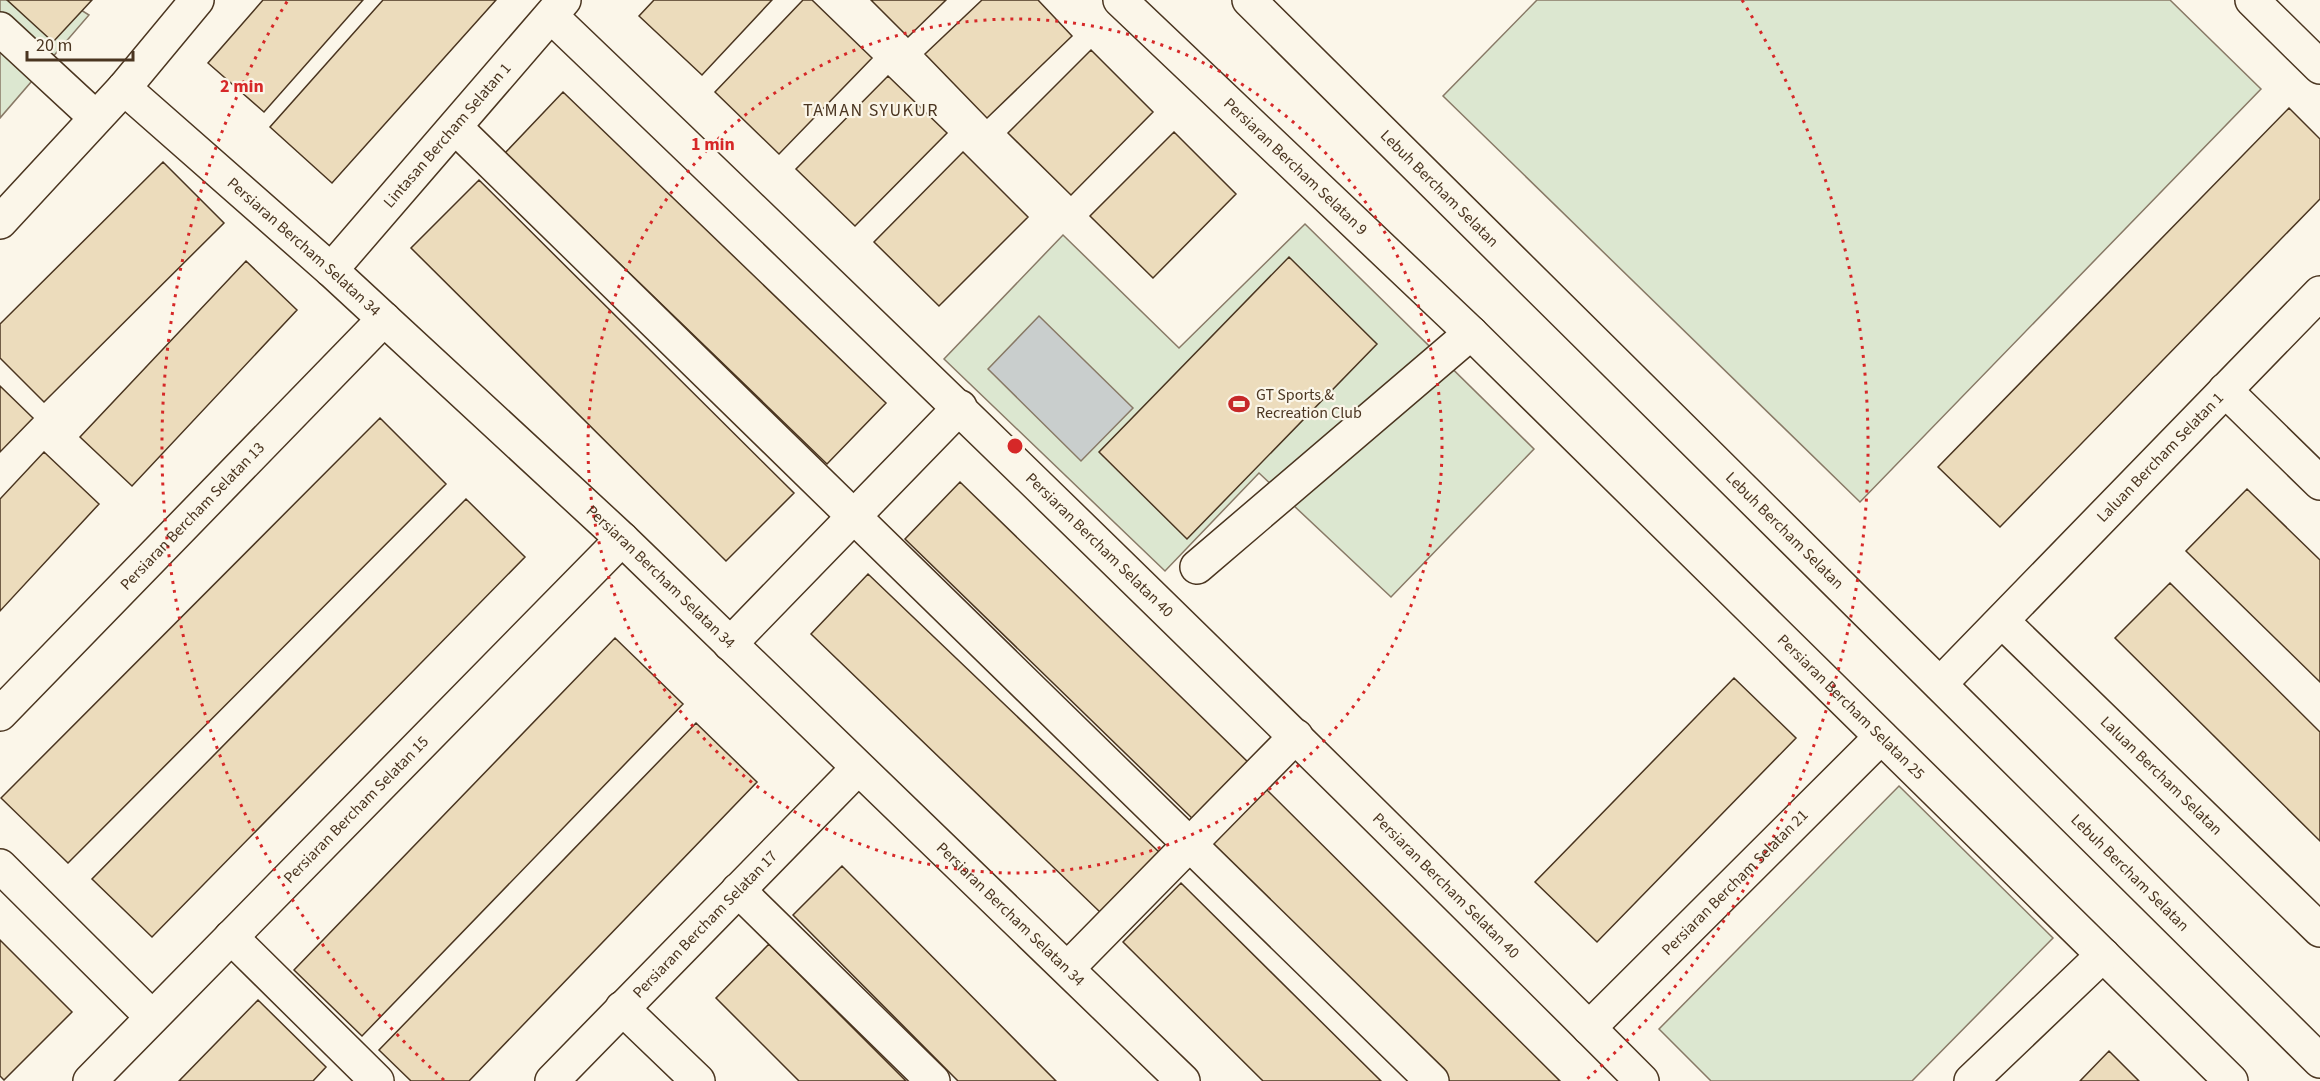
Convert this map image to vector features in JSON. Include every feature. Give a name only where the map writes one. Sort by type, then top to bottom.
[{"type":"street","points":[[0,222],[124,87],[197,0]]},
{"type":"street","name":"Persiaran Bercham Selatan 9","points":[[1120,0],[1471,333]]},
{"type":"street","points":[[2252,0],[2320,67]]},
{"type":"street","name":"Lebuh Bercham Selatan","points":[[1268,6],[1940,684],[2320,1061]]},
{"type":"street","name":"Lintasan Bercham Selatan 1","points":[[331,270],[558,8]]},
{"type":"street","name":"Persiaran Bercham Selatan 40","points":[[558,8],[1642,1081]]},
{"type":"street","points":[[0,29],[95,117]]},
{"type":"street","name":"Persiaran Bercham Selatan 34","points":[[124,87],[331,270],[622,539],[1068,968],[1177,1079]]},
{"type":"street","points":[[455,127],[1432,1081]]},
{"type":"street","name":"Laluan Bercham Selatan 1","points":[[1940,684],[2320,293]]},
{"type":"street","name":"Persiaran Bercham Selatan 13","points":[[0,714],[384,319]]},
{"type":"street","points":[[1197,567],[1471,333]]},
{"type":"street","name":"Persiaran Bercham Selatan 25","points":[[1471,333],[2231,1081]]},
{"type":"street","points":[[2225,390],[2320,483]]},
{"type":"street","points":[[730,645],[960,407]]},
{"type":"street","name":"Persiaran Bercham Selatan 15","points":[[90,1081],[622,539]]},
{"type":"street","name":"Laluan Bercham Selatan","points":[[2002,621],[2320,930]]},
{"type":"street","points":[[1068,968],[1296,736]]},
{"type":"street","name":"Persiaran Bercham Selatan 21","points":[[1589,1028],[1881,737]]},
{"type":"street","name":"Persiaran Bercham Selatan 17","points":[[552,1081],[858,768]]},
{"type":"street","points":[[0,866],[152,1017]]},
{"type":"street","points":[[738,890],[933,1081]]},
{"type":"street","points":[[231,937],[377,1081]]},
{"type":"street","points":[[1971,1081],[2103,956]]},
{"type":"street","points":[[622,1008],[698,1081]]},
{"type":"green space","points":[[0,0],[65,0],[89,15],[0,118]]},
{"type":"green space","points":[[1537,0],[2170,0],[2261,89],[1860,502],[1443,96]]},
{"type":"green space","name":"GT Sports & Recreation Club","points":[[1305,224],[1534,449],[1391,597],[1259,473],[1165,571],[944,359],[1063,235],[1179,348]]},
{"type":"green space","points":[[1899,786],[2053,938],[1912,1081],[1711,1081],[1659,1029]]},
{"type":"shaded area","points":[[1039,316],[1133,408],[1081,461],[988,369]]},
{"type":"building","points":[[7,0],[92,0],[53,42]]},
{"type":"building","points":[[263,0],[363,0],[264,112],[208,63]]},
{"type":"building","points":[[383,0],[496,0],[332,183],[270,127]]},
{"type":"building","points":[[654,0],[772,0],[702,75],[639,16]]},
{"type":"building","points":[[803,0],[812,0],[872,58],[779,154],[715,92]]},
{"type":"building","points":[[871,0],[946,0],[908,37]]},
{"type":"building","points":[[982,0],[1038,0],[1072,36],[987,118],[925,54]]},
{"type":"building","points":[[1091,50],[1153,112],[1071,195],[1008,133]]},
{"type":"building","points":[[888,76],[947,133],[855,226],[796,169]]},
{"type":"building","points":[[563,92],[886,403],[827,464],[505,153]]},
{"type":"building","points":[[2289,108],[2320,139],[2320,199],[2000,527],[1938,467]]},
{"type":"building","points":[[1174,132],[1236,194],[1153,278],[1090,216]]},
{"type":"building","points":[[963,152],[1028,217],[939,306],[874,242]]},
{"type":"building","points":[[163,162],[224,223],[44,402],[0,358],[0,324]]},
{"type":"building","points":[[479,180],[794,493],[726,561],[411,248]]},
{"type":"building","points":[[1289,257],[1377,344],[1187,539],[1099,452]]},
{"type":"building","points":[[246,261],[297,310],[132,486],[80,437]]},
{"type":"building","points":[[0,386],[33,418],[0,452]]},
{"type":"building","points":[[380,418],[446,484],[68,863],[1,798]]},
{"type":"building","points":[[44,452],[99,504],[0,611],[0,499]]},
{"type":"building","points":[[960,482],[1251,765],[1196,822],[905,539]]},
{"type":"building","points":[[2247,489],[2320,560],[2320,682],[2186,551]]},
{"type":"building","points":[[466,499],[525,557],[152,937],[92,879]]},
{"type":"building","points":[[868,574],[1159,852],[1101,913],[811,634]]},
{"type":"building","points":[[2170,583],[2320,732],[2320,841],[2115,638]]},
{"type":"building","points":[[615,638],[683,704],[362,1036],[294,970]]},
{"type":"building","points":[[1734,678],[1796,738],[1597,942],[1535,882]]},
{"type":"building","points":[[696,723],[757,782],[469,1081],[411,1081],[379,1050]]},
{"type":"building","points":[[1266,789],[1560,1081],[1444,1081],[1209,848]]},
{"type":"building","points":[[842,866],[1056,1081],[958,1081],[793,915]]},
{"type":"building","points":[[1181,883],[1381,1081],[1263,1081],[1123,942]]},
{"type":"building","points":[[0,940],[72,1012],[4,1080],[0,1076]]},
{"type":"building","points":[[769,944],[906,1081],[799,1081],[716,998]]},
{"type":"building","points":[[258,1000],[326,1067],[313,1081],[179,1081]]},
{"type":"building","points":[[2109,1051],[2139,1081],[2080,1081]]},
{"type":"place","name":"GT Sports & Recreation Club","points":[[1239,404]]},
{"type":"district","name":"TAMAN SYUKUR","points":[[871,110]]}]
